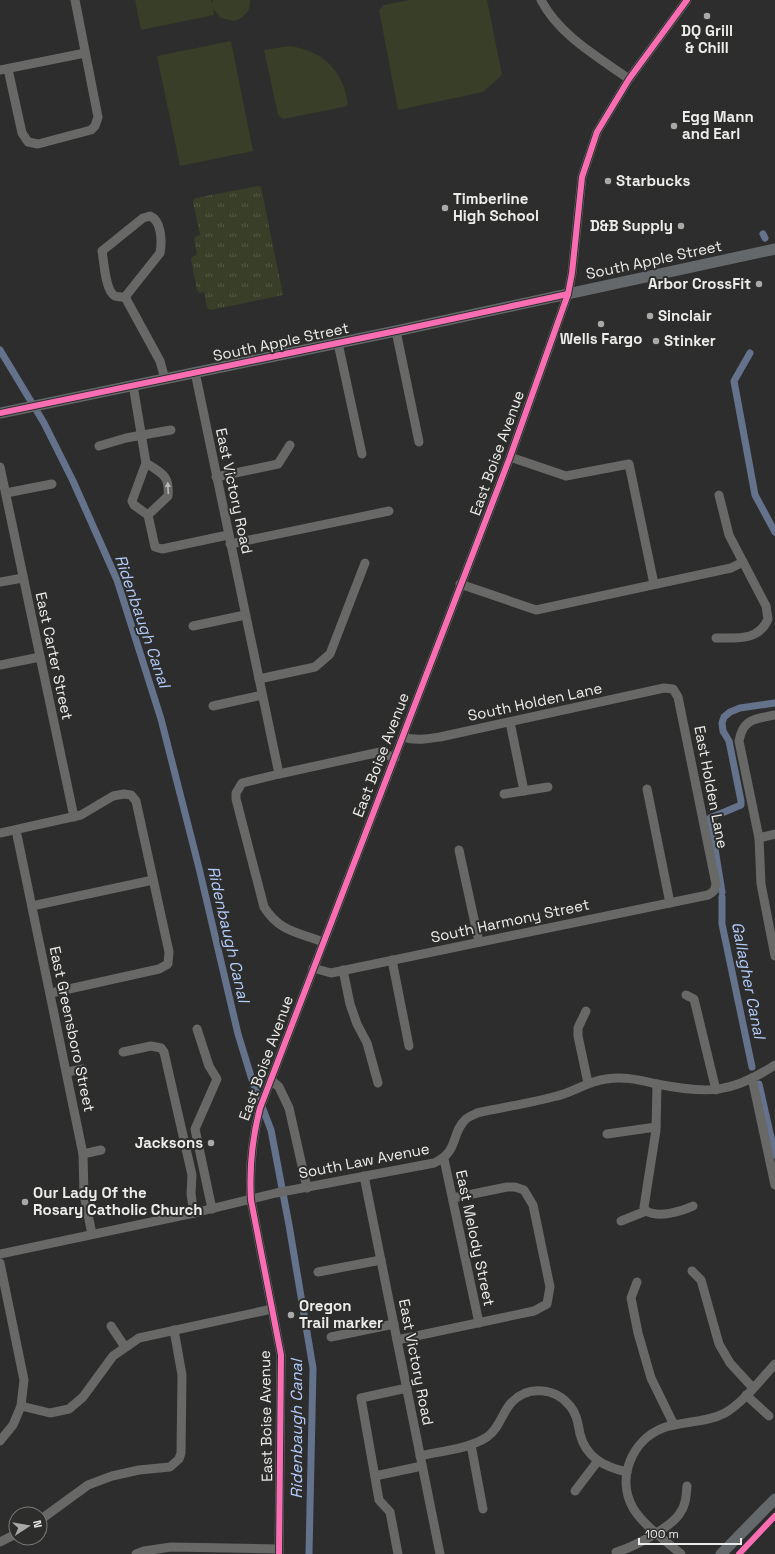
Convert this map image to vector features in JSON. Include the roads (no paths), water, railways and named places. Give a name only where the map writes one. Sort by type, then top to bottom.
[{"type":"main road","name":"South Apple Street","points":[[0,413],[396,331],[775,249]]},
{"type":"main road","points":[[721,1554],[775,1499]]},
{"type":"street","points":[[75,0],[98,117],[95,126],[85,132],[38,144],[28,142],[22,133],[4,69],[85,53]]},
{"type":"street","points":[[541,0],[550,15],[564,30],[588,50],[629,78]]},
{"type":"street","name":"East Boise Avenue","points":[[279,1552],[282,1376],[280,1354],[251,1200],[250,1157],[254,1131],[260,1108],[510,457],[568,294],[572,273],[582,177],[597,132],[629,78],[686,0]]},
{"type":"street","points":[[150,216],[157,222],[162,245],[160,253],[125,297],[116,296],[110,291],[102,250],[144,218],[150,216]]},
{"type":"street","points":[[125,297],[160,361],[165,379]]},
{"type":"street","points":[[396,331],[419,442]]},
{"type":"street","points":[[338,343],[362,454]]},
{"type":"street","name":"East Victory Road","points":[[195,372],[279,774]]},
{"type":"street","points":[[133,385],[146,464],[132,501],[134,505],[148,515],[155,547],[162,548],[229,539],[389,510]]},
{"type":"street","points":[[99,446],[126,438],[171,430]]},
{"type":"street","points":[[216,477],[278,464],[290,445]]},
{"type":"street","points":[[510,457],[566,476],[629,464],[654,584]]},
{"type":"street","points":[[146,464],[162,473],[169,486],[168,496],[148,515]]},
{"type":"street","name":"East Carter Street","points":[[0,467],[4,498],[24,578],[74,818]]},
{"type":"street","points":[[4,498],[52,484]]},
{"type":"street","points":[[716,638],[737,638],[753,635],[761,631],[768,619],[766,606],[729,535],[720,495]]},
{"type":"street","points":[[460,584],[536,610],[731,568],[743,562]]},
{"type":"street","points":[[259,679],[315,667],[330,654],[365,563]]},
{"type":"street","points":[[0,582],[24,578]]},
{"type":"street","points":[[193,626],[245,615]]},
{"type":"street","points":[[0,665],[40,657]]},
{"type":"street","name":"South Holden Lane","points":[[403,737],[422,740],[664,688],[673,689]]},
{"type":"street","name":"East Holden Lane","points":[[673,689],[680,704],[716,884],[713,892]]},
{"type":"street","points":[[213,706],[262,696]]},
{"type":"street","points":[[775,715],[750,721],[742,728],[739,741],[759,838],[761,884],[775,956]]},
{"type":"street","points":[[510,722],[524,791]]},
{"type":"street","points":[[323,942],[283,928],[271,918],[264,907],[238,807],[236,793],[242,783],[279,774],[380,752],[395,758]]},
{"type":"street","points":[[504,794],[548,787]]},
{"type":"street","points":[[647,789],[670,903]]},
{"type":"street","points":[[0,833],[74,818],[113,796],[124,794],[131,795],[136,801],[169,952],[168,964],[159,969],[51,993]]},
{"type":"street","name":"East Greensboro Street","points":[[16,830],[51,993],[83,1154],[84,1195],[92,1234]]},
{"type":"street","points":[[759,838],[775,834]]},
{"type":"street","points":[[458,850],[479,942]]},
{"type":"street","points":[[32,906],[153,880]]},
{"type":"street","name":"South Harmony Street","points":[[313,968],[331,973],[670,903],[713,892]]},
{"type":"street","points":[[392,960],[409,1046]]},
{"type":"street","points":[[343,970],[350,1004],[357,1024],[367,1043],[378,1083]]},
{"type":"street","points":[[686,995],[694,999],[716,1090]]},
{"type":"street","points":[[586,1011],[578,1028],[578,1036],[588,1083]]},
{"type":"street","points":[[197,1029],[209,1066],[216,1079],[195,1129],[212,1209]]},
{"type":"street","points":[[123,1052],[151,1046],[161,1048],[164,1052],[192,1175],[191,1194],[194,1213]]},
{"type":"street","name":"South Law Avenue","points":[[0,1254],[194,1213],[276,1193],[434,1163],[444,1158],[453,1148],[466,1119],[477,1113],[559,1096],[588,1083],[618,1077],[690,1090],[716,1090],[752,1078],[775,1065]]},
{"type":"street","points":[[67,1072],[83,1069]]},
{"type":"street","points":[[752,1078],[775,1185]]},
{"type":"street","points":[[271,1080],[279,1087],[289,1108],[307,1188]]},
{"type":"street","points":[[646,1211],[644,1202],[656,1127],[657,1084]]},
{"type":"street","points":[[607,1134],[656,1127]]},
{"type":"street","points":[[83,1154],[101,1150]]},
{"type":"street","name":"East Melody Street","points":[[444,1158],[478,1323]]},
{"type":"street","name":"East Victory Road","points":[[364,1176],[440,1554]]},
{"type":"street","points":[[397,1340],[534,1312],[547,1304],[550,1287],[533,1205],[524,1190],[515,1187],[507,1187],[453,1198]]},
{"type":"street","points":[[621,1221],[646,1211],[655,1214],[682,1211],[693,1206]]},
{"type":"street","points":[[318,1272],[381,1260]]},
{"type":"street","points":[[0,1263],[24,1380],[20,1406],[13,1425],[0,1441]]},
{"type":"street","points":[[692,1271],[701,1280],[719,1344],[730,1363],[769,1416]]},
{"type":"street","points":[[637,1282],[631,1298],[638,1333],[651,1378],[674,1425]]},
{"type":"street","points":[[20,1406],[50,1413],[69,1409],[83,1397],[113,1356],[125,1346],[139,1338],[272,1309]]},
{"type":"street","points":[[331,1337],[394,1324]]},
{"type":"street","points":[[111,1326],[125,1346]]},
{"type":"street","points":[[48,1514],[88,1485],[112,1476],[139,1470],[165,1468],[175,1464],[179,1459],[181,1453],[182,1375],[174,1330]]},
{"type":"street","points":[[681,1554],[656,1532],[634,1508],[628,1498],[626,1485],[629,1461],[642,1442],[663,1428],[708,1419],[724,1413],[750,1391],[775,1364]]},
{"type":"street","points":[[398,1554],[390,1512],[379,1500],[361,1398],[407,1388]]},
{"type":"street","points":[[420,1456],[470,1445],[488,1437],[500,1423],[510,1403],[518,1397],[538,1390],[561,1396],[571,1407],[577,1419],[580,1436],[587,1450],[597,1462],[627,1472]]},
{"type":"street","points":[[470,1445],[483,1509]]},
{"type":"street","points":[[575,1491],[597,1462]]},
{"type":"street","points":[[375,1476],[422,1466]]},
{"type":"street","points":[[616,1552],[629,1549],[674,1521],[680,1515],[685,1505],[687,1486]]},
{"type":"street","points":[[142,1553],[171,1547],[279,1552]]},
{"type":"waterway","name":"Gallagher Canal","points":[[763,234],[765,238]]},
{"type":"waterway","name":"Ridenbaugh Canal","points":[[0,350],[44,423],[73,481],[117,580],[161,719],[199,868],[238,1034],[253,1083],[271,1130],[289,1225],[313,1368],[309,1554]]},
{"type":"waterway","name":"Gallagher Canal","points":[[750,353],[734,381],[755,495],[775,532]]},
{"type":"waterway","name":"Gallagher Canal","points":[[722,892],[710,818],[741,805],[729,741],[723,731],[722,723],[724,717],[730,712],[740,708],[775,703]]},
{"type":"waterway","name":"Gallagher Canal","points":[[722,897],[722,924],[752,1067]]},
{"type":"waterway","name":"Gallagher Canal","points":[[759,1084],[775,1155]]},
{"type":"place","name":"DQ Grill & Chill","points":[[707,16]]},
{"type":"place","name":"Egg Mann and Earl","points":[[674,126]]},
{"type":"place","name":"Starbucks","points":[[608,181]]},
{"type":"place","name":"Timberline High School","points":[[445,208]]},
{"type":"place","name":"D&B Supply","points":[[681,226]]},
{"type":"place","name":"Arbor CrossFit","points":[[759,284]]},
{"type":"place","name":"Sinclair","points":[[650,316]]},
{"type":"place","name":"Wells Fargo","points":[[601,324]]},
{"type":"place","name":"Stinker","points":[[656,341]]},
{"type":"place","name":"Jacksons","points":[[211,1143]]},
{"type":"place","name":"Our Lady Of the Rosary Catholic Church","points":[[25,1202]]},
{"type":"place","name":"Oregon Trail marker","points":[[291,1315]]}]
